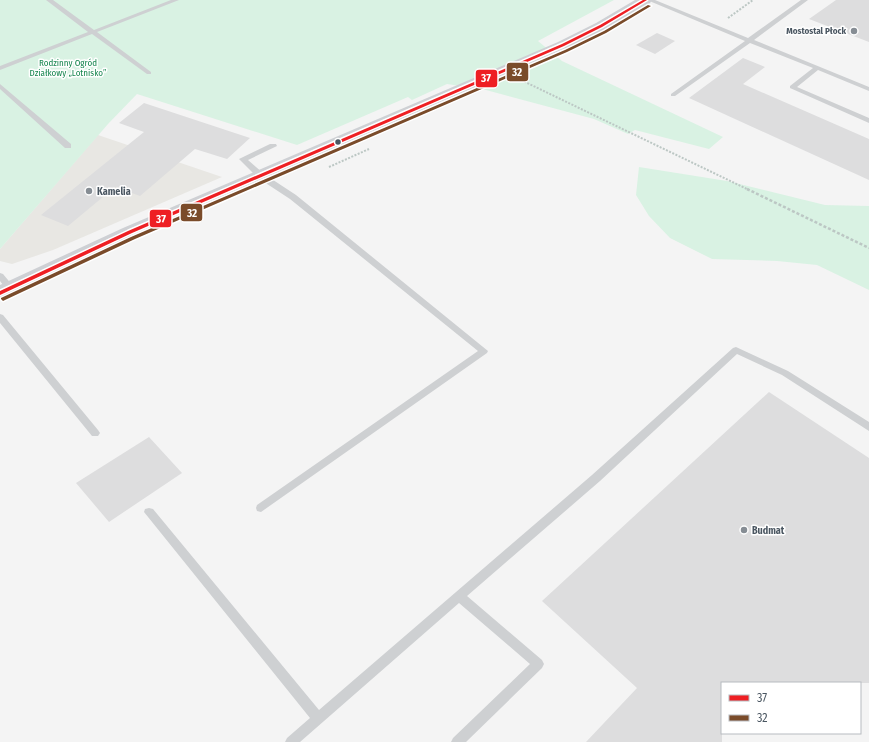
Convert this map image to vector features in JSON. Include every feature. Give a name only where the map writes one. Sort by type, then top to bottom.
[{"type":"street","points":[[3,286],[563,45],[645,0]]},
{"type":"lane","points":[[49,0],[149,73]]},
{"type":"lane","points":[[0,68],[176,0]]},
{"type":"lane","points":[[650,0],[869,88]]},
{"type":"lane","points":[[673,95],[747,40],[805,0]]},
{"type":"lane","points":[[817,68],[792,88],[869,121]]},
{"type":"lane","points":[[0,86],[68,146]]},
{"type":"lane","points":[[261,508],[484,351],[293,197],[261,176],[243,159],[273,146]]},
{"type":"lane","points":[[0,317],[95,433]]},
{"type":"lane","points":[[292,742],[596,478],[736,350],[786,373],[869,427]]},
{"type":"lane","points":[[149,512],[318,718]]},
{"type":"lane","points":[[457,742],[538,664],[459,596]]},
{"type":"path","points":[[726,19],[753,0]]},
{"type":"path","points":[[516,78],[869,248]]},
{"type":"shaded area","points":[[98,135],[222,177],[53,250],[12,264],[0,261],[0,249]]},
{"type":"green space","name":"Rodzinny Ogród Działkowy „Lotnisko”","points":[[0,0],[614,0],[538,41],[562,61],[723,137],[709,149],[635,130],[628,134],[594,119],[486,90],[447,84],[412,100],[408,97],[297,145],[137,94],[108,124],[0,249]]},
{"type":"green space","points":[[639,167],[727,181],[825,205],[869,206],[869,290],[817,265],[777,261],[712,259],[670,238],[649,216],[636,195]]},
{"type":"building","name":"Mostostal Płock","points":[[836,0],[869,0],[869,42],[809,19]]},
{"type":"building","points":[[657,33],[675,41],[655,54],[636,45]]},
{"type":"building","points":[[743,58],[765,67],[743,84],[869,139],[869,180],[689,98]]},
{"type":"building","points":[[144,103],[250,138],[227,159],[195,149],[140,196],[115,187],[68,226],[41,215],[144,132],[119,123]]},
{"type":"building","name":"Budmat","points":[[769,392],[869,458],[869,683],[721,682],[722,742],[586,742],[637,688],[542,601]]},
{"type":"building","points":[[149,437],[182,473],[109,522],[76,483]]},
{"type":"transit line","name":"37","points":[[0,293],[130,232],[563,45],[601,26],[645,0]]},
{"type":"transit line","name":"32","points":[[3,299],[133,238],[566,51],[605,32],[649,6]]},
{"type":"place","name":"Mostostal Płock","points":[[854,31]]},
{"type":"place","name":"Kamelia","points":[[89,191]]},
{"type":"place","name":"Budmat","points":[[744,530]]}]
